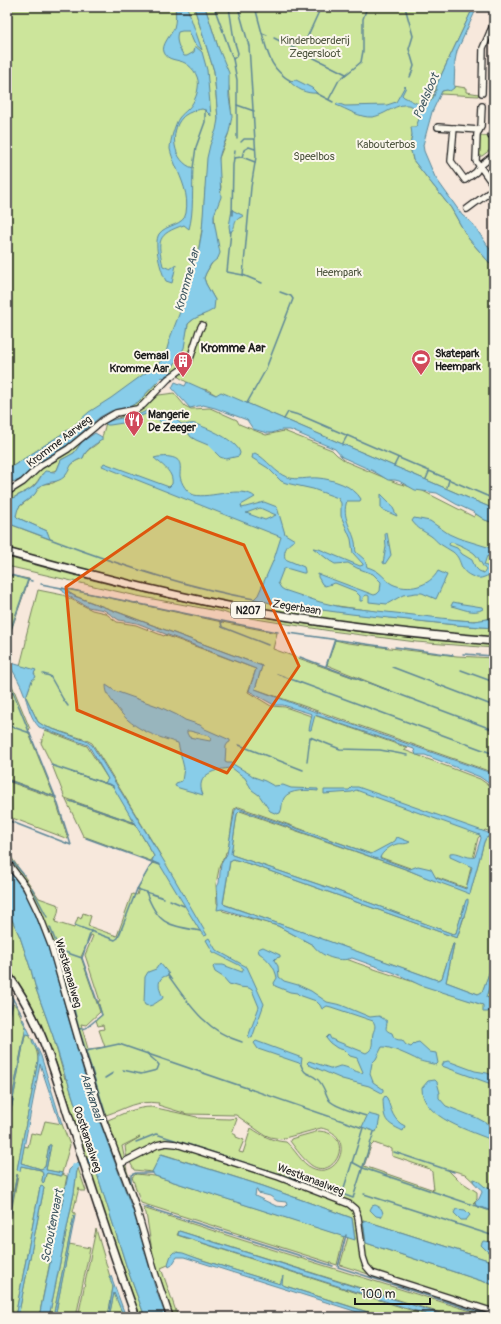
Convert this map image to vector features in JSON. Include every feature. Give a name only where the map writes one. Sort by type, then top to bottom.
[{"type":"main road","name":"Zegerbaan","points":[[7,552],[76,572],[151,590],[270,614],[388,631],[494,640]]},
{"type":"main road","name":"Oostkanaalweg","points":[[7,974],[22,996],[44,1042],[121,1277],[136,1317]]},
{"type":"street","points":[[482,93],[483,48],[492,32],[494,23]]},
{"type":"street","points":[[482,106],[481,127],[477,134],[476,161],[492,189],[494,199]]},
{"type":"street","points":[[438,127],[479,130]]},
{"type":"street","points":[[454,128],[451,161],[465,180],[494,155]]},
{"type":"street","points":[[467,209],[492,189]]},
{"type":"street","name":"Kromme Aarweg","points":[[7,492],[23,482],[40,466],[68,449],[102,420],[116,413],[137,409],[143,405],[187,363],[202,325]]},
{"type":"street","name":"Westkanaalweg","points":[[7,862],[26,887],[47,934],[103,1119],[137,1210],[155,1273],[170,1317]]},
{"type":"street","name":"Westkanaalweg","points":[[120,1164],[157,1145],[166,1143],[176,1144],[279,1177],[349,1204],[355,1209],[358,1217],[363,1257],[366,1266],[372,1273],[494,1312]]},
{"type":"highlighted area","points":[[167,517],[244,545],[299,666],[227,773],[77,710],[66,587]]},
{"type":"green space","points":[[7,7],[194,7],[214,71],[218,119],[217,131],[205,189],[203,223],[198,253],[193,266],[188,291],[165,356],[142,376],[71,428],[13,466],[7,468]]},
{"type":"green space","name":"Heempark","points":[[205,7],[475,7],[472,10],[437,84],[435,92],[432,91],[431,93],[434,95],[427,105],[412,135],[410,146],[413,160],[451,208],[468,238],[494,268],[494,509],[251,405],[216,395],[208,390],[196,388],[174,374],[172,375],[171,370],[183,348],[188,324],[195,318],[203,315],[215,300],[204,278],[212,263],[215,232],[214,215],[221,187],[218,165],[219,158],[228,135],[231,108],[229,87]]},
{"type":"green space","points":[[454,86],[466,88],[466,92],[479,94],[478,96],[440,94],[442,91],[454,88]]},
{"type":"green space","points":[[481,136],[494,137],[494,147],[482,156],[478,156],[480,138]]},
{"type":"green space","points":[[156,383],[159,386],[144,402],[138,406],[126,411],[111,411],[126,407],[136,402]]},
{"type":"green space","points":[[174,393],[185,406],[191,409],[210,408],[237,420],[239,424],[266,435],[284,431],[332,450],[347,462],[397,483],[419,489],[474,517],[476,514],[485,520],[494,523],[494,617],[472,621],[417,617],[258,595],[255,599],[271,603],[356,614],[494,628],[494,638],[296,617],[147,586],[7,550],[7,523],[49,539],[47,531],[18,518],[16,516],[17,510],[35,494],[37,489],[43,484],[53,483],[65,476],[71,465],[83,458],[88,451],[97,444],[102,436],[106,423],[140,409],[159,395]]},
{"type":"green space","points":[[82,442],[74,453],[61,460],[57,470],[42,474],[34,485],[7,502],[7,495],[25,484],[40,469],[57,460]]},
{"type":"green space","points":[[7,557],[127,588],[248,614],[371,633],[432,640],[494,644],[494,648],[416,642],[331,631],[231,615],[223,612],[137,596],[7,566]]},
{"type":"green space","points":[[7,575],[29,579],[7,642]]},
{"type":"green space","points":[[68,589],[277,633],[273,649],[391,691],[327,665],[335,640],[348,643],[457,656],[494,658],[494,773],[255,689],[262,666],[75,596],[68,592]]},
{"type":"green space","points":[[38,590],[63,595],[92,610],[105,613],[117,622],[136,625],[256,669],[248,692],[271,706],[285,707],[314,717],[314,715],[408,748],[404,750],[480,779],[494,789],[494,833],[485,830],[478,838],[466,888],[239,807],[234,809],[228,852],[226,852],[220,864],[216,884],[217,903],[223,911],[278,926],[314,946],[336,955],[379,971],[494,1008],[494,1201],[465,1174],[447,1169],[457,1179],[477,1192],[477,1199],[473,1203],[494,1211],[494,1262],[363,1220],[366,1243],[494,1285],[494,1314],[340,1265],[348,1237],[355,1239],[352,1218],[263,1186],[162,1154],[152,1172],[134,1170],[126,1154],[125,1146],[140,1137],[122,1146],[127,1171],[142,1213],[140,1214],[108,1120],[129,1111],[152,1107],[198,1118],[236,1118],[237,1119],[232,1133],[236,1135],[236,1137],[244,1140],[239,1152],[243,1153],[251,1128],[268,1138],[286,1142],[308,1166],[322,1170],[330,1168],[336,1163],[340,1156],[341,1147],[339,1139],[332,1132],[321,1128],[281,1139],[263,1134],[236,1115],[187,1114],[158,1105],[159,1103],[150,1102],[131,1105],[106,1115],[76,1026],[48,930],[33,896],[7,858],[7,851],[39,898],[59,905],[55,922],[74,928],[78,917],[81,919],[83,913],[91,916],[88,926],[117,936],[132,894],[137,895],[138,888],[152,863],[155,864],[161,856],[92,743],[44,726],[38,722],[26,697],[35,671],[20,666]],"holes":[[[91,935],[93,936],[85,955],[100,1001],[98,1001],[102,1015],[96,1020],[98,1026],[103,1025],[104,1029],[99,1030],[105,1047],[88,1049],[81,1024],[86,1025],[100,1012],[81,957]],[[374,1143],[392,1149],[392,1156],[430,1169],[432,1172],[434,1190],[364,1166],[371,1146]]]},
{"type":"green space","points":[[7,673],[30,729],[28,731],[54,796],[7,779]]},
{"type":"green space","points":[[45,730],[87,746],[108,779],[105,783],[71,772],[113,786],[135,823],[65,798],[52,765],[41,743]]},
{"type":"green space","points":[[7,781],[55,798],[68,839],[7,816]]},
{"type":"green space","points":[[66,800],[135,824],[154,856],[151,861],[83,836]]},
{"type":"green space","points":[[240,811],[470,893],[484,842],[488,837],[494,839],[494,960],[482,993],[478,994],[446,982],[454,944],[442,978],[437,980],[223,904],[230,861],[233,859],[457,938],[464,917],[466,901],[456,933],[453,934],[335,890],[232,855],[237,814]]},
{"type":"green space","points":[[7,909],[20,937],[36,989],[53,1036],[65,1079],[67,1079],[92,1157],[86,1159],[56,1063],[41,1024],[22,988],[7,969]]},
{"type":"green space","points":[[494,973],[494,1000],[486,997]]},
{"type":"green space","points":[[13,1004],[16,1006],[26,1027],[7,1124],[7,1031]]},
{"type":"green space","points":[[26,1034],[28,1034],[34,1043],[38,1061],[17,1170],[21,1166],[41,1170],[43,1174],[42,1181],[44,1182],[47,1173],[61,1176],[62,1174],[67,1176],[39,1317],[18,1317],[44,1188],[40,1187],[15,1317],[7,1317],[7,1235],[18,1175],[17,1174],[7,1225],[7,1132]]},
{"type":"green space","points":[[45,1121],[62,1124],[70,1145],[62,1173],[46,1170],[51,1145],[49,1145],[45,1167],[41,1169],[21,1163],[24,1146],[28,1147],[31,1133],[41,1135]]},
{"type":"green space","points":[[319,1131],[331,1134],[337,1140],[339,1148],[338,1156],[334,1163],[328,1167],[320,1169],[308,1163],[290,1141],[291,1139]]},
{"type":"green space","points":[[94,1164],[127,1268],[145,1317],[140,1317],[121,1266],[88,1166]]},
{"type":"green space","points":[[78,1168],[86,1191],[80,1191],[79,1188],[73,1212],[75,1215],[53,1317],[49,1317],[74,1193]]},
{"type":"green space","points":[[136,1174],[155,1176],[344,1236],[337,1265],[141,1203],[132,1177]]},
{"type":"green space","points":[[143,1208],[490,1317],[453,1317],[179,1231],[177,1235],[432,1317],[384,1317],[177,1252],[168,1265],[161,1268],[178,1317],[174,1317],[153,1257],[146,1213]]},
{"type":"green space","points":[[96,1229],[113,1287],[108,1317],[78,1317]]},
{"type":"green space","points":[[69,1244],[90,1248],[76,1317],[55,1317]]},
{"type":"green space","points":[[114,1292],[124,1317],[109,1317]]},
{"type":"water","points":[[175,7],[187,7],[202,50],[194,43],[189,31],[178,32],[178,44],[184,56],[194,52],[195,46],[202,52],[207,70],[211,116],[202,109],[191,112],[182,118],[175,131],[174,138],[177,153],[186,165],[193,168],[192,215],[189,229],[184,225],[175,228],[164,235],[160,244],[163,266],[170,269],[176,265],[172,283],[166,281],[162,271],[158,258],[157,239],[162,231],[178,223],[185,217],[187,206],[186,194],[171,155],[170,146],[177,121],[193,102],[197,94],[198,84],[196,74],[191,68],[185,63],[165,55],[163,49],[175,25]]},
{"type":"water","points":[[194,7],[205,7],[218,47],[229,73],[229,97],[232,116],[229,132],[219,158],[221,197],[214,215],[220,253],[218,258],[211,264],[204,278],[215,300],[214,309],[194,319],[188,324],[184,348],[171,370],[172,375],[166,375],[165,378],[162,377],[138,402],[129,407],[111,411],[100,417],[66,446],[39,463],[22,479],[7,482],[7,468],[13,466],[71,428],[89,412],[158,364],[165,356],[170,338],[188,291],[190,271],[198,253],[202,231],[207,158],[218,119],[214,71]]},
{"type":"water","points":[[474,9],[474,14],[457,51],[454,88],[450,91],[442,91],[432,112],[423,145],[435,177],[462,215],[473,224],[494,255],[494,268],[468,238],[451,208],[413,160],[410,146],[412,135],[411,127],[416,127],[420,116],[419,111],[407,105],[401,105],[378,116],[367,117],[358,115],[336,105],[337,103],[345,106],[387,105],[396,102],[405,86],[406,87],[402,95],[404,97],[416,103],[424,105],[428,104],[434,96],[437,84],[472,10]]},
{"type":"water","points":[[296,80],[312,88],[317,93],[309,93],[302,90],[289,81]]},
{"type":"water","points":[[232,210],[244,216],[237,219],[234,228],[230,233],[229,226]]},
{"type":"water","points":[[175,382],[185,386],[187,382],[216,395],[221,392],[494,509],[494,523],[485,520],[437,493],[415,490],[399,481],[388,480],[373,471],[342,457],[335,449],[290,430],[267,433],[253,429],[247,420],[215,408],[203,405],[190,408],[172,388]]},
{"type":"water","points":[[146,411],[175,415],[177,420],[182,424],[193,424],[214,431],[228,439],[238,448],[240,453],[239,456],[226,459],[220,457],[208,445],[191,437],[184,427],[178,426],[165,429],[160,421],[146,414],[123,423],[107,425],[105,423],[115,419],[141,414]]},
{"type":"water","points":[[95,433],[102,437],[102,440],[88,450],[83,458],[74,462],[64,477],[42,485],[34,495],[18,509],[16,516],[18,518],[47,531],[50,539],[7,523],[7,502],[32,488],[45,471],[55,472],[61,460],[74,453],[82,442]]},
{"type":"water","points":[[255,453],[279,473],[287,477],[295,479],[314,478],[330,480],[348,487],[358,494],[361,499],[360,501],[347,501],[345,512],[354,537],[356,552],[365,560],[367,567],[378,572],[392,584],[405,587],[424,584],[438,571],[447,575],[436,599],[422,593],[416,593],[403,595],[387,604],[369,602],[369,596],[367,595],[364,596],[362,601],[360,601],[360,596],[355,591],[335,583],[325,586],[322,584],[318,574],[374,595],[380,591],[381,582],[373,574],[348,563],[335,564],[313,548],[319,549],[360,566],[363,565],[353,553],[351,539],[341,516],[341,503],[338,498],[313,489],[281,481],[268,468],[252,458],[253,454]]},
{"type":"water","points":[[167,457],[177,460],[180,464],[180,476],[182,482],[191,494],[201,496],[242,492],[255,497],[241,505],[242,508],[264,502],[277,507],[285,534],[295,540],[287,547],[285,559],[304,567],[305,571],[305,573],[303,573],[286,568],[283,570],[278,583],[284,590],[320,602],[341,607],[459,620],[474,621],[494,618],[494,628],[351,614],[271,603],[254,599],[258,595],[274,559],[281,537],[102,466],[104,463],[169,487],[172,484],[172,480],[169,472],[154,458]],"holes":[[[260,508],[276,515],[265,520],[246,513]]]},
{"type":"water","points":[[381,494],[391,504],[397,516],[381,509]]},
{"type":"water","points":[[414,518],[430,521],[449,534],[458,538],[494,549],[494,559],[487,556],[484,565],[494,569],[494,575],[477,578],[469,575],[465,572],[459,559],[453,552],[419,528],[412,521]],"holes":[[[450,542],[463,546],[475,554],[486,570],[484,573],[475,567],[472,560],[462,554],[457,548],[449,545]]]},
{"type":"water","points":[[385,533],[387,533],[391,555],[385,564],[383,563],[386,547]]},
{"type":"water","points":[[61,588],[67,589],[68,592],[74,596],[262,666],[255,689],[313,711],[494,774],[494,787],[480,777],[425,755],[416,755],[414,749],[315,715],[311,730],[309,730],[312,714],[283,705],[274,705],[249,691],[256,669],[137,623],[119,620],[104,610],[88,607],[65,594]]},
{"type":"water","points":[[453,602],[482,607],[483,609],[479,611],[467,610],[451,606]]},
{"type":"water","points":[[8,662],[36,670],[34,673],[36,677],[32,680],[26,697],[38,722],[44,726],[86,741],[92,745],[167,866],[207,935],[204,936],[200,931],[160,865],[152,861],[154,856],[112,785],[105,783],[108,779],[88,745],[39,727],[32,716],[22,687]]},
{"type":"water","points":[[106,685],[115,691],[160,707],[230,740],[226,746],[225,762],[231,763],[254,777],[274,786],[283,785],[291,788],[318,789],[318,791],[310,790],[290,793],[284,798],[281,811],[277,814],[270,811],[259,795],[252,790],[245,778],[232,768],[213,771],[204,777],[201,782],[203,795],[179,788],[175,786],[176,783],[182,781],[184,768],[178,743],[151,734],[128,720],[110,698]],"holes":[[[187,731],[209,736],[211,739],[210,741],[189,737]]]},
{"type":"water","points":[[352,787],[358,787],[494,835],[494,839],[488,837],[484,842],[470,894],[408,870],[243,811],[240,811],[237,814],[231,854],[335,890],[453,934],[456,933],[466,900],[468,899],[457,938],[233,859],[230,861],[223,903],[225,905],[437,980],[442,978],[454,944],[446,982],[478,994],[482,992],[494,960],[494,973],[486,997],[494,1000],[494,1008],[488,1012],[483,1012],[483,1005],[420,985],[395,973],[352,958],[341,960],[330,958],[316,949],[313,945],[278,926],[222,909],[217,910],[217,887],[219,883],[221,864],[227,854],[235,810],[238,808],[371,854],[395,841],[397,837],[410,842],[392,846],[384,852],[380,858],[410,869],[418,866],[431,869],[436,878],[466,889],[472,867],[450,857],[450,853],[475,857],[481,838],[480,835],[356,790],[352,792],[324,794],[324,790],[349,790]]},
{"type":"water","name":"Aarkanaal","points":[[7,867],[29,899],[47,943],[84,1073],[101,1125],[134,1214],[155,1287],[166,1317],[145,1317],[127,1268],[20,937],[7,909]]},
{"type":"water","points":[[209,938],[216,950],[247,967],[264,1004],[252,1038],[248,1037],[259,1007],[252,990],[229,984],[223,977],[215,972],[213,967],[215,965],[223,965],[242,972],[244,969],[213,952],[206,940]]},
{"type":"water","points":[[263,947],[280,955],[280,957],[274,960],[278,966],[279,977],[284,981],[311,991],[327,1002],[341,1005],[370,1017],[379,1016],[387,1021],[386,1030],[392,1033],[396,1039],[402,1040],[406,1045],[411,1047],[415,1043],[419,1042],[430,1052],[436,1053],[438,1063],[436,1065],[421,1061],[394,1050],[382,1047],[376,1059],[372,1063],[370,1074],[373,1082],[383,1089],[382,1093],[369,1086],[342,1079],[309,1065],[307,1063],[309,1061],[331,1068],[343,1066],[362,1073],[363,1072],[357,1058],[350,1056],[344,1050],[337,1048],[326,1038],[329,1035],[331,1039],[366,1053],[372,1047],[372,1036],[375,1024],[373,1021],[331,1007],[327,1006],[322,1009],[316,1001],[275,986],[274,983],[277,978],[275,970],[259,953],[258,949]]},
{"type":"water","points":[[160,963],[169,974],[161,979],[159,984],[163,997],[152,1005],[147,1006],[144,1003],[145,977],[148,972],[156,969]]},
{"type":"water","points":[[23,1019],[31,1036],[28,1034],[25,1035],[7,1132],[7,1124],[26,1027],[22,1020]]},
{"type":"water","points":[[33,1039],[41,1056],[62,1124],[60,1124],[40,1064],[21,1163],[41,1169],[45,1167],[49,1145],[51,1145],[46,1170],[62,1173],[62,1176],[47,1173],[43,1183],[43,1174],[41,1170],[21,1166],[20,1171],[17,1170],[38,1061],[38,1053],[32,1041]]},
{"type":"water","points":[[256,1041],[302,1058],[301,1065],[258,1049],[254,1043]]},
{"type":"water","points":[[448,1061],[494,1076],[494,1085],[442,1066],[444,1062]]},
{"type":"water","points":[[435,1080],[440,1093],[439,1098],[446,1106],[477,1118],[490,1125],[494,1124],[494,1141],[449,1122],[430,1108],[424,1098],[422,1088],[428,1081]]},
{"type":"water","points":[[385,1096],[395,1118],[405,1126],[403,1131],[386,1120],[383,1106],[383,1099]]},
{"type":"water","points":[[368,1114],[380,1117],[376,1132],[362,1127]]},
{"type":"water","points":[[161,1154],[263,1186],[352,1218],[355,1240],[155,1176],[152,1172]],"holes":[[[257,1190],[258,1193],[270,1196],[277,1201],[286,1202],[287,1205],[285,1207],[276,1206],[255,1196]]]},
{"type":"water","points":[[77,1162],[78,1168],[74,1193],[49,1317],[39,1317],[69,1170]]},
{"type":"water","points":[[474,1179],[485,1187],[494,1190],[494,1212],[476,1206],[475,1202],[479,1199],[482,1192],[473,1181]]},
{"type":"water","points":[[42,1186],[44,1188],[18,1317],[15,1317],[40,1187]]},
{"type":"water","points":[[375,1205],[382,1210],[383,1214],[381,1217],[376,1216],[370,1210],[372,1206]]},
{"type":"water","points":[[456,1209],[465,1210],[470,1215],[466,1220],[461,1220],[454,1213]]},
{"type":"water","points":[[74,1215],[55,1317],[53,1317]]},
{"type":"water","points":[[363,1220],[494,1262],[494,1285],[366,1243]]},
{"type":"water","points":[[179,1231],[450,1317],[435,1317],[178,1235]]},
{"type":"water","points":[[483,1241],[492,1242],[494,1244],[494,1255],[488,1252],[481,1245]]},
{"type":"water","points":[[174,1252],[183,1253],[280,1284],[283,1276],[282,1284],[285,1286],[383,1317],[373,1317],[184,1257],[177,1257],[169,1267],[168,1264],[171,1255]]},
{"type":"water","points":[[109,1276],[111,1276],[126,1317],[124,1317],[114,1293],[108,1317],[113,1287]]},
{"type":"waterway","points":[[214,7],[233,59],[237,80],[237,139]]},
{"type":"waterway","points":[[229,7],[234,40],[238,53],[233,59]]},
{"type":"waterway","points":[[238,7],[249,46],[256,157],[251,187],[243,275],[262,283]]},
{"type":"waterway","points":[[255,7],[262,33]]},
{"type":"waterway","points":[[305,42],[321,7]]},
{"type":"waterway","points":[[329,99],[339,80],[361,62],[363,51],[363,19],[367,7]]},
{"type":"waterway","points":[[405,7],[413,36],[409,49],[414,66],[410,77]]},
{"type":"waterway","points":[[267,35],[262,33],[266,48],[274,66],[291,81]]},
{"type":"waterway","points":[[274,38],[346,74]]},
{"type":"waterway","points":[[316,93],[333,102]]},
{"type":"waterway","points":[[237,105],[254,111]]},
{"type":"waterway","points":[[193,168],[196,147],[205,122],[205,110]]},
{"type":"waterway","points":[[241,142],[244,139],[255,139]]},
{"type":"waterway","points":[[242,157],[244,150],[249,147],[255,149]]},
{"type":"waterway","points":[[232,215],[233,165],[235,151]]},
{"type":"waterway","points":[[234,158],[242,157],[255,162]]},
{"type":"waterway","points":[[231,231],[227,272],[243,275]]},
{"type":"waterway","points":[[247,403],[265,371],[293,299],[291,296],[280,292]]},
{"type":"waterway","points":[[284,419],[288,412],[302,416],[494,499]]},
{"type":"waterway","points":[[342,445],[347,436]]},
{"type":"waterway","points":[[394,466],[398,458]]},
{"type":"waterway","points":[[426,479],[429,472]]},
{"type":"waterway","points":[[447,487],[449,480]]},
{"type":"waterway","points":[[50,539],[151,574],[202,588],[254,599]]},
{"type":"waterway","points":[[7,574],[32,581]]},
{"type":"waterway","points":[[7,640],[28,580]]},
{"type":"waterway","points":[[41,584],[278,632]]},
{"type":"waterway","points":[[221,622],[222,627],[268,645]]},
{"type":"waterway","points":[[289,633],[387,647]]},
{"type":"waterway","points":[[326,666],[335,639]]},
{"type":"waterway","points":[[395,647],[453,655]]},
{"type":"waterway","points":[[463,654],[494,656]]},
{"type":"waterway","points":[[300,657],[494,730]]},
{"type":"waterway","points":[[392,667],[494,706]]},
{"type":"waterway","points":[[461,670],[494,682]]},
{"type":"waterway","points":[[43,674],[50,676],[68,706]]},
{"type":"waterway","points":[[277,674],[494,754]]},
{"type":"waterway","points":[[7,677],[57,801],[71,845],[7,820]]},
{"type":"waterway","points":[[7,685],[11,687]]},
{"type":"waterway","points":[[7,725],[30,733]]},
{"type":"waterway","points":[[307,762],[310,737],[340,749],[380,750],[407,755]]},
{"type":"waterway","points":[[239,745],[303,770]]},
{"type":"waterway","points":[[51,765],[113,786]]},
{"type":"waterway","points":[[7,780],[56,797]]},
{"type":"waterway","points":[[70,801],[135,823]]},
{"type":"waterway","points":[[86,838],[160,865]]},
{"type":"waterway","points":[[7,855],[24,875]]},
{"type":"waterway","points":[[74,925],[115,940],[118,938],[137,889],[152,863]]},
{"type":"waterway","points":[[32,888],[47,917]]},
{"type":"waterway","points":[[137,889],[164,898]]},
{"type":"waterway","points":[[146,892],[155,911],[166,922],[172,925],[200,931]]},
{"type":"waterway","points":[[170,900],[184,906]]},
{"type":"waterway","points":[[50,927],[59,950],[79,1029],[86,1028],[102,1015],[82,958],[91,931]]},
{"type":"waterway","points":[[59,950],[82,958]]},
{"type":"waterway","points":[[168,975],[191,1006],[208,1024],[229,1037],[242,1042]]},
{"type":"waterway","points":[[7,989],[22,1015]]},
{"type":"waterway","points":[[7,1029],[13,999]]},
{"type":"waterway","points":[[79,1029],[105,1112]]},
{"type":"waterway","points":[[86,1051],[119,1044],[363,1128],[342,1194],[156,1134],[136,1142]]},
{"type":"waterway","points":[[123,1070],[141,1074],[157,1070],[159,1065],[147,1053]]},
{"type":"waterway","points":[[301,1065],[306,1072],[319,1081],[332,1103],[346,1110],[366,1116]]},
{"type":"waterway","points":[[105,1078],[113,1073]]},
{"type":"waterway","points":[[342,1194],[353,1198],[374,1132]]},
{"type":"waterway","points":[[394,1152],[454,1172]]},
{"type":"waterway","name":"Schoutenvaart","points":[[74,1170],[75,1166],[97,1158]]},
{"type":"waterway","points":[[352,1162],[363,1168],[488,1210]]},
{"type":"waterway","points":[[131,1182],[131,1175],[136,1173],[153,1173]]},
{"type":"waterway","points":[[7,1230],[17,1175]]},
{"type":"waterway","points":[[364,1194],[494,1236]]},
{"type":"waterway","points":[[142,1206],[333,1266]]},
{"type":"waterway","points":[[346,1235],[338,1267],[494,1317]]},
{"type":"place","name":"Skatepark Heempark","points":[[421,376]]},
{"type":"place","name":"Gemaal Kromme Aar","points":[[183,378]]},
{"type":"place","name":"Mangerie De Zeeger","points":[[134,437]]},
{"type":"district","name":"Kromme Aar","points":[[233,348]]},
{"type":"park label","name":"Kinderboerderij Zegersloot","points":[[315,46]]},
{"type":"park label","name":"Kabouterbos","points":[[386,144]]},
{"type":"park label","name":"Speelbos","points":[[314,156]]},
{"type":"water label","name":"Poelsloot","points":[[426,96]]}]
